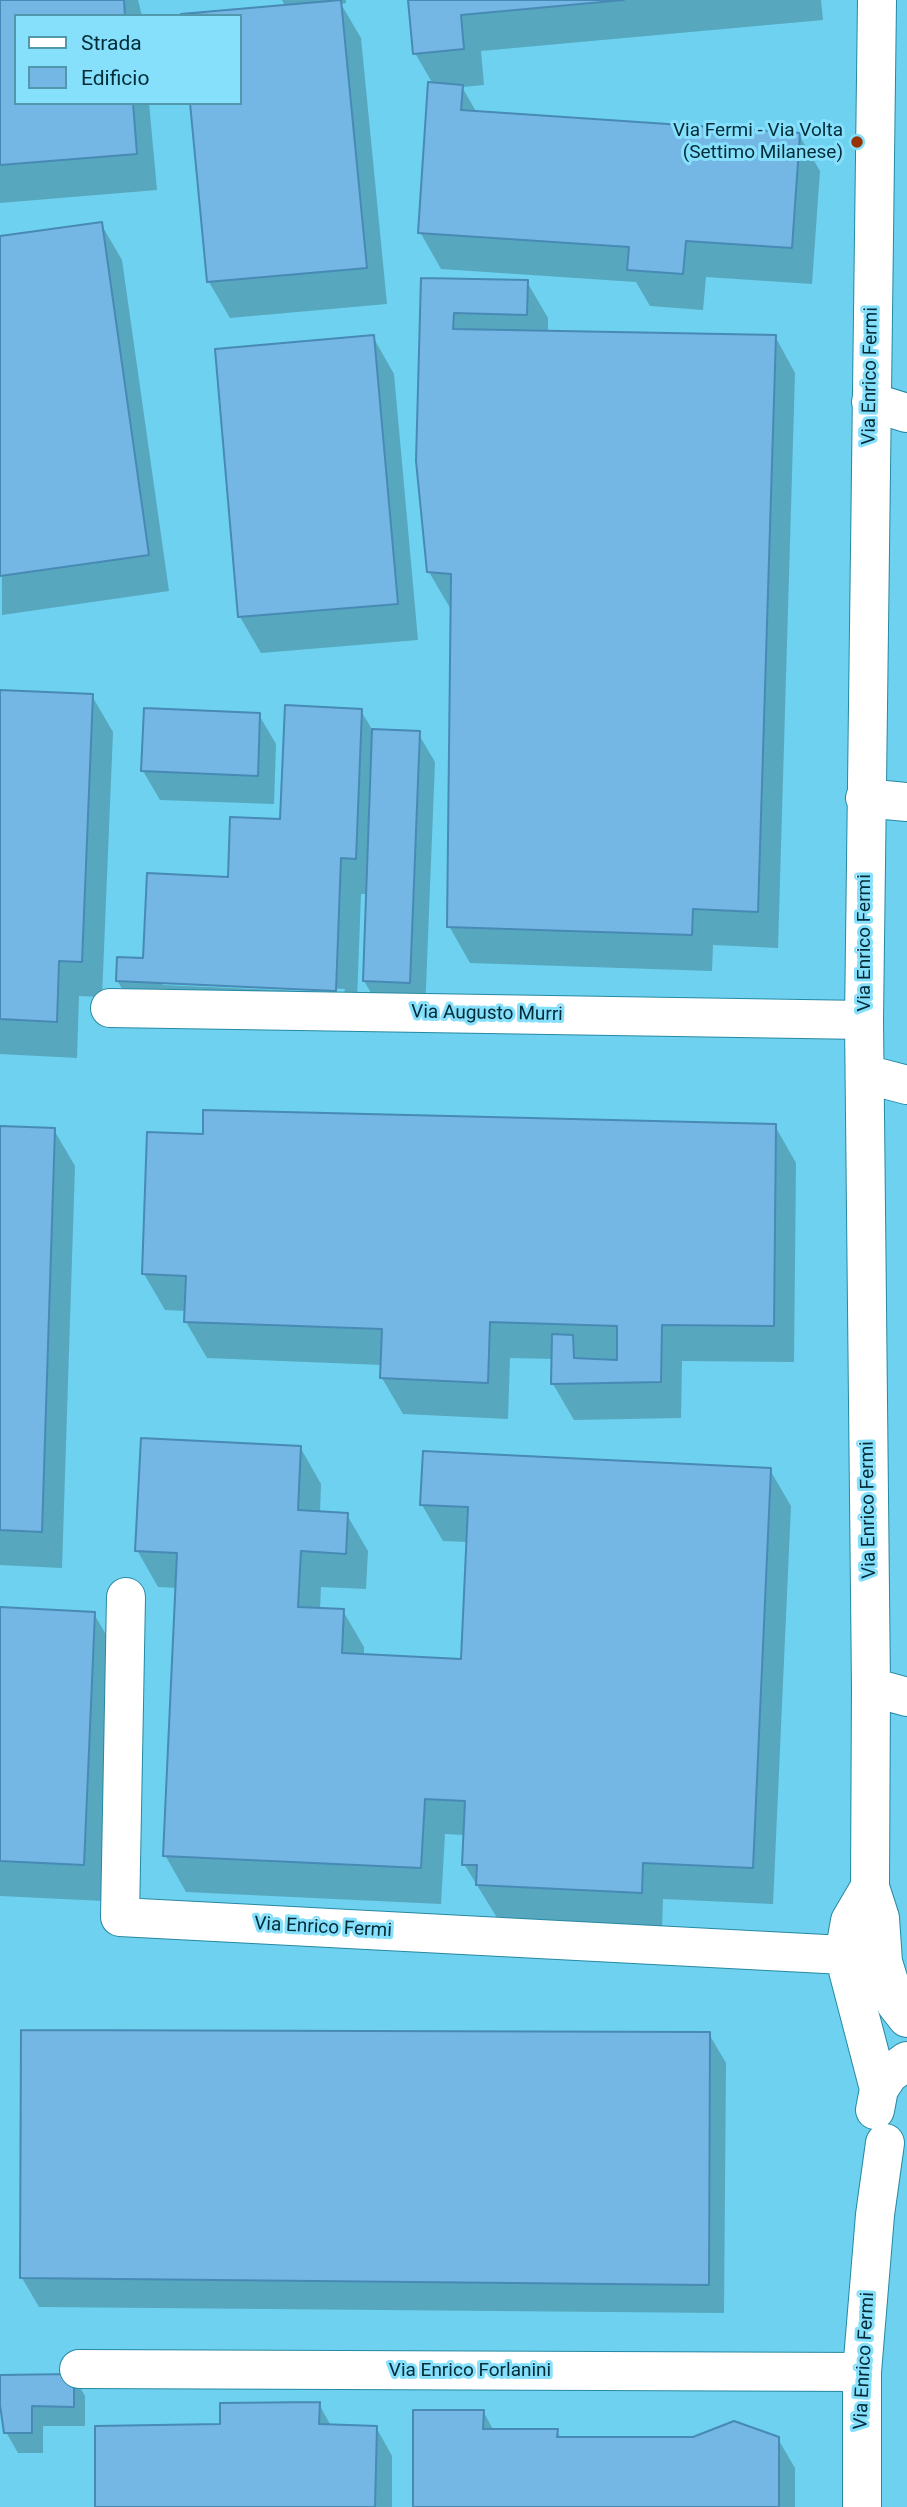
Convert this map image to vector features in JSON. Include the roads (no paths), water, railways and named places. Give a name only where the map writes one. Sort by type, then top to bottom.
[{"type":"street","name":"Via Enrico Fermi","points":[[877,0],[864,1020],[871,1687],[870,1887],[880,1918],[883,1962],[897,2004],[907,2018]]},
{"type":"street","points":[[871,402],[907,413]]},
{"type":"street","points":[[865,798],[907,802]]},
{"type":"street","name":"Via Augusto Murri","points":[[110,1008],[864,1020]]},
{"type":"street","points":[[865,1074],[907,1085]]},
{"type":"street","name":"Via Enrico Fermi","points":[[126,1597],[120,1917],[844,1955],[883,1962]]},
{"type":"street","points":[[871,1687],[907,1697]]},
{"type":"street","points":[[870,1887],[849,1921],[844,1955],[879,2089]]},
{"type":"street","points":[[896,2152],[877,2126],[875,2108],[879,2089],[889,2074],[907,2061]]},
{"type":"street","name":"Via Enrico Fermi","points":[[862,2507],[862,2372],[875,2215],[896,2152]]},
{"type":"street","points":[[875,2215],[907,2188]]},
{"type":"street","name":"Via Enrico Forlanini","points":[[79,2369],[862,2372]]},
{"type":"place","name":"Via Fermi - Via Volta (Settimo Milanese)","points":[[857,142]]}]
